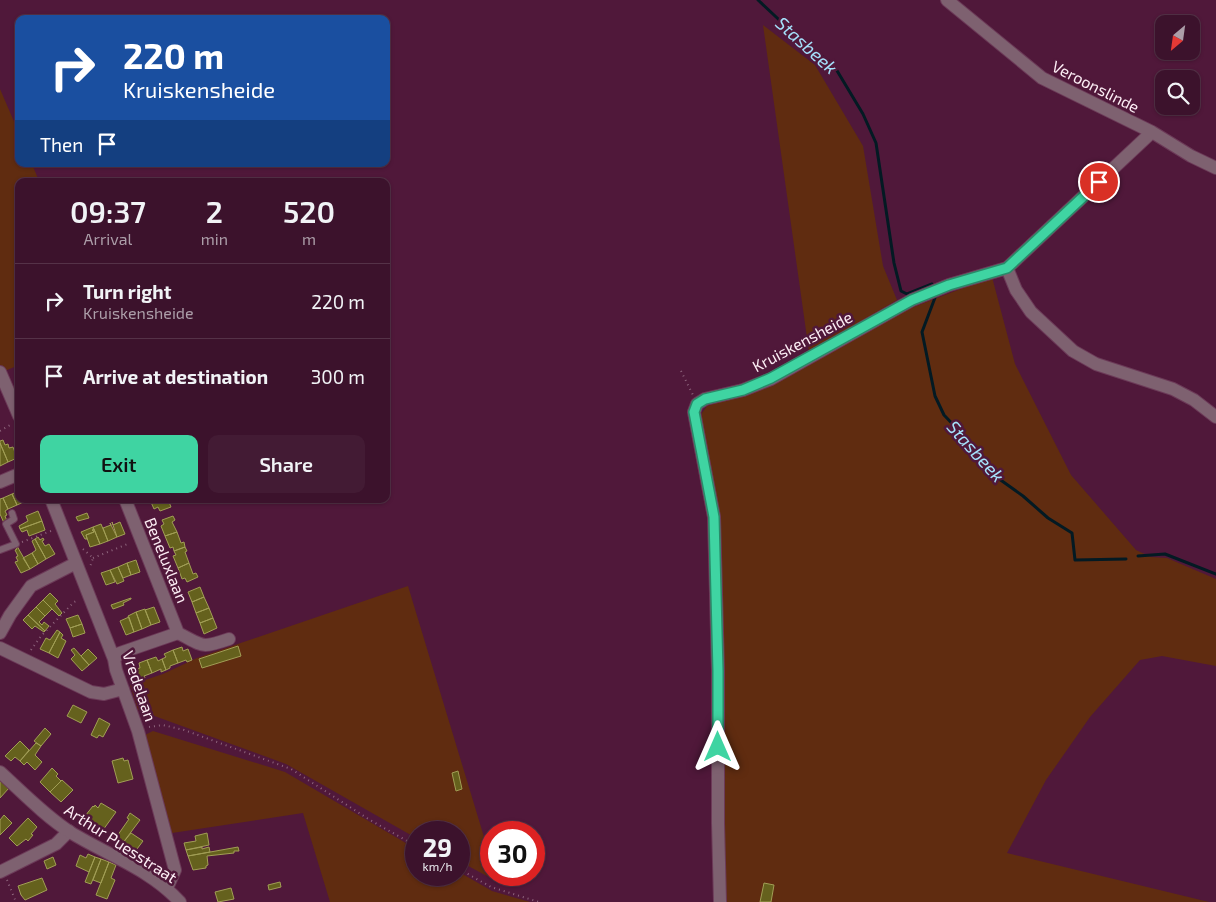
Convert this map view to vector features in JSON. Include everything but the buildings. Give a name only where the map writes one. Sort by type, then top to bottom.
[{"type":"street","name":"Veroonslinde","points":[[947,0],[1042,78],[1152,132],[1191,156],[1216,168]]},
{"type":"street","name":"Kruiskensheide","points":[[697,404],[705,399],[743,390],[771,378],[912,300],[949,285],[1007,268],[1152,132]]},
{"type":"street","points":[[1007,268],[1016,290],[1031,312],[1073,351],[1096,364],[1173,389],[1194,400],[1216,417]]},
{"type":"street","points":[[0,372],[14,389],[15,404]]},
{"type":"street","points":[[697,404],[694,412],[714,517],[718,662],[720,902]]},
{"type":"street","points":[[0,482],[15,476]]},
{"type":"street","name":"Vredelaan","points":[[53,503],[114,659],[116,670],[138,731],[175,870],[168,888]]},
{"type":"street","name":"Beneluxlaan","points":[[127,503],[178,633]]},
{"type":"street","points":[[0,633],[10,615],[31,586],[76,563]]},
{"type":"street","points":[[114,659],[120,653],[178,633],[198,645],[211,646],[229,639]]},
{"type":"street","points":[[0,648],[91,692],[104,694],[123,689]]},
{"type":"street","name":"Arthur Puesstraat","points":[[0,772],[68,831],[168,888],[180,902]]},
{"type":"street","points":[[1,872],[56,844],[68,831]]},
{"type":"lane","points":[[0,550],[16,544],[6,524],[14,519],[12,513]]},
{"type":"path","points":[[682,371],[697,404]]},
{"type":"path","points":[[0,432],[15,421]]},
{"type":"path","points":[[16,544],[62,526]]},
{"type":"path","points":[[93,558],[141,539]]},
{"type":"path","points":[[25,660],[41,636],[74,602],[88,595]]},
{"type":"path","points":[[138,731],[142,728],[162,725],[184,730],[291,769],[370,820],[405,840]]},
{"type":"path","points":[[1,872],[16,902]]},
{"type":"path","points":[[470,875],[492,887],[539,902]]},
{"type":"shaded area","points":[[763,25],[815,65],[863,146],[883,266],[897,300],[809,352]]},
{"type":"shaded area","points":[[0,89],[15,124],[15,167],[33,167],[38,178],[15,178],[15,367],[0,373]]},
{"type":"shaded area","points":[[992,277],[1015,364],[1071,475],[1136,550],[1151,557],[1167,558],[1216,579],[1216,666],[1162,656],[1140,660],[1090,717],[1046,780],[1007,853],[1209,902],[725,902],[720,526],[701,424],[702,413],[707,406],[778,382],[908,309]]},
{"type":"shaded area","points":[[408,586],[480,824],[480,872],[470,867],[470,821],[405,821],[405,832],[286,764],[138,710],[130,685],[163,674],[197,658]]},
{"type":"shaded area","points":[[153,731],[285,772],[405,843],[405,886],[470,886],[470,878],[480,884],[480,886],[492,891],[530,902],[330,902],[303,813],[172,833],[145,735]]},
{"type":"waterway","name":"Stasbeek","points":[[758,0],[808,47],[833,64],[863,114],[876,143],[894,263],[901,291],[907,294],[932,284]]},
{"type":"waterway","name":"Stasbeek","points":[[936,295],[922,332],[935,396],[944,415],[964,436],[995,476],[1023,496],[1048,518],[1072,533],[1075,560],[1126,559]]},
{"type":"waterway","name":"Stasbeek","points":[[1138,556],[1165,554],[1216,574]]},
{"type":"route","points":[[718,747],[717,594],[714,517],[694,412],[697,404],[705,399],[743,390],[771,378],[912,300],[949,285],[1007,268],[1099,182]]}]
